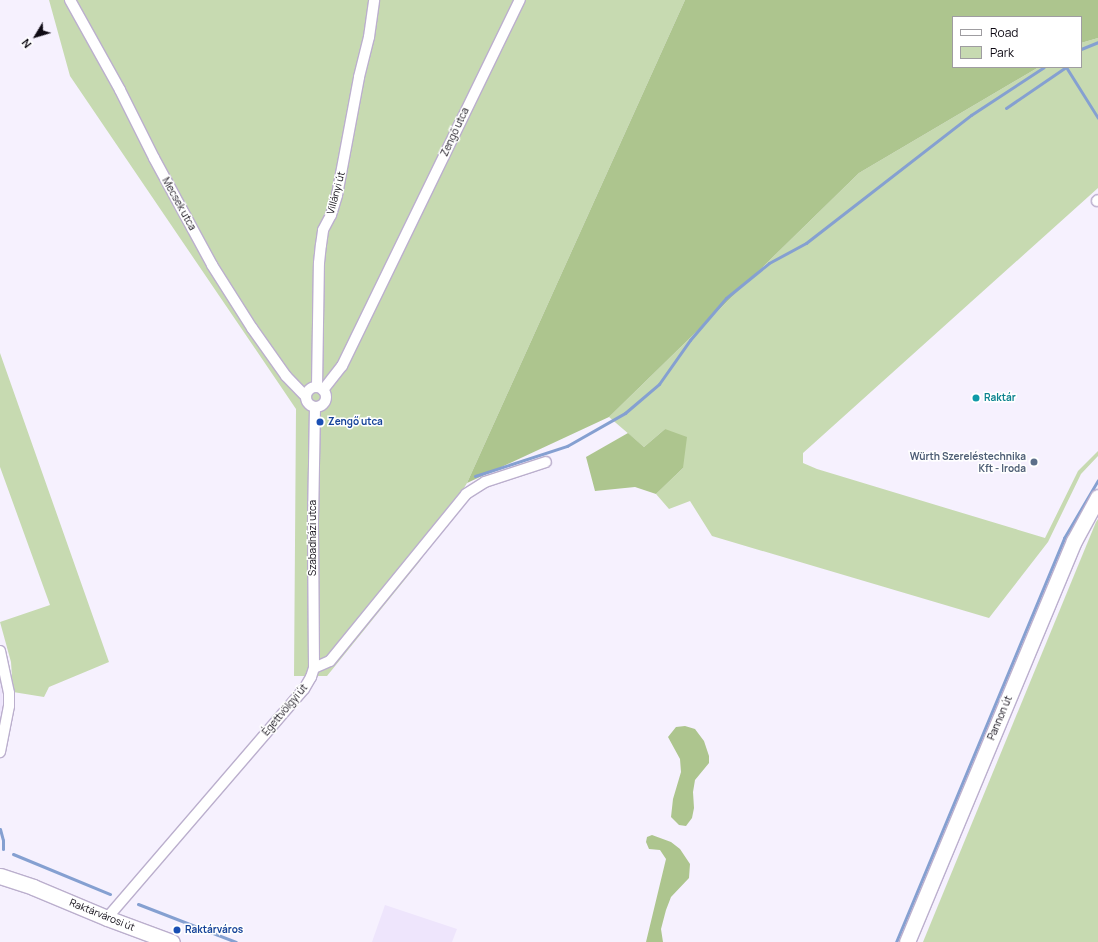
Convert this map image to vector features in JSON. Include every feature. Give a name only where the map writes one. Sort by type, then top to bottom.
[{"type":"main road","name":"Pannon út","points":[[907,942],[1074,541],[1098,497]]},
{"type":"main road","name":"Raktárvárosi út","points":[[0,864],[10,873],[33,887]]},
{"type":"main road","name":"Raktárvárosi út","points":[[0,876],[33,887],[107,918],[172,942]]},
{"type":"street","name":"Mecsek utca","points":[[70,0],[120,90],[151,152],[212,265],[252,328],[286,376],[306,397]]},
{"type":"street","name":"Villányi út","points":[[320,389],[319,263],[323,230],[331,215],[337,195],[358,77],[369,37],[374,0]]},
{"type":"street","name":"Zengő utca","points":[[320,389],[342,366],[520,0]]},
{"type":"street","points":[[312,388],[320,389],[326,395],[325,402],[321,406],[315,407],[307,402],[306,397],[312,388]]},
{"type":"street","name":"Szabadházi utca","points":[[314,668],[313,522],[315,407]]},
{"type":"street","points":[[314,668],[330,661],[466,494],[485,482],[546,462]]},
{"type":"street","points":[[0,651],[9,693],[9,706],[0,752]]},
{"type":"street","name":"Égettvölgyi út","points":[[107,918],[304,689],[314,668]]},
{"type":"shaded area","points":[[0,667],[2,675],[3,713],[0,728]]},
{"type":"shaded area","points":[[385,905],[457,929],[452,942],[372,942]]},
{"type":"green space","points":[[49,0],[685,0],[467,483],[420,561],[327,676],[294,676],[296,409],[70,76]]},
{"type":"green space","points":[[685,0],[1098,0],[1098,38],[1082,43],[1082,16],[952,16],[952,68],[1037,68],[859,173],[609,417],[467,483]]},
{"type":"green space","points":[[1098,38],[1098,188],[803,453],[803,463],[817,469],[1045,538],[1078,471],[1098,451],[1098,456],[1081,474],[1048,542],[989,618],[712,536],[690,501],[669,509],[656,494],[683,468],[665,429],[644,447],[609,417],[859,173],[1037,68],[1082,68],[1082,43]]},
{"type":"green space","points":[[0,353],[109,662],[49,687],[44,697],[13,692],[11,662],[0,622],[50,605],[0,467]]},
{"type":"green space","points":[[665,429],[687,437],[683,468],[656,494],[635,487],[595,491],[586,457],[628,433],[644,447]]},
{"type":"green space","points":[[1098,519],[1098,942],[923,942],[1096,522]]},
{"type":"green space","points":[[685,726],[695,729],[704,741],[709,756],[709,763],[695,780],[693,792],[694,808],[692,818],[686,826],[679,825],[671,817],[673,799],[681,772],[680,759],[668,737],[676,727]]},
{"type":"green space","points":[[652,835],[671,842],[680,849],[690,864],[689,878],[671,897],[666,910],[661,929],[663,942],[646,942],[666,859],[660,850],[649,849],[646,842],[647,837]]},
{"type":"waterway","points":[[1082,49],[1098,42]]},
{"type":"waterway","points":[[475,476],[567,446],[625,413],[659,384],[690,340],[726,298],[769,263],[806,243],[971,115],[1042,68]]},
{"type":"waterway","points":[[1006,108],[1065,68]]},
{"type":"waterway","points":[[1067,68],[1098,118]]},
{"type":"waterway","points":[[896,942],[1064,538],[1098,480]]},
{"type":"waterway","points":[[0,829],[3,840],[3,849]]},
{"type":"waterway","points":[[13,854],[110,894]]},
{"type":"waterway","points":[[138,904],[236,942]]},
{"type":"place","name":"Raktár","points":[[976,398]]},
{"type":"place","name":"Zengő utca","points":[[320,422]]},
{"type":"place","name":"Würth Szereléstechnika Kft - Iroda","points":[[1034,462]]},
{"type":"place","name":"Raktárváros","points":[[177,930]]}]
